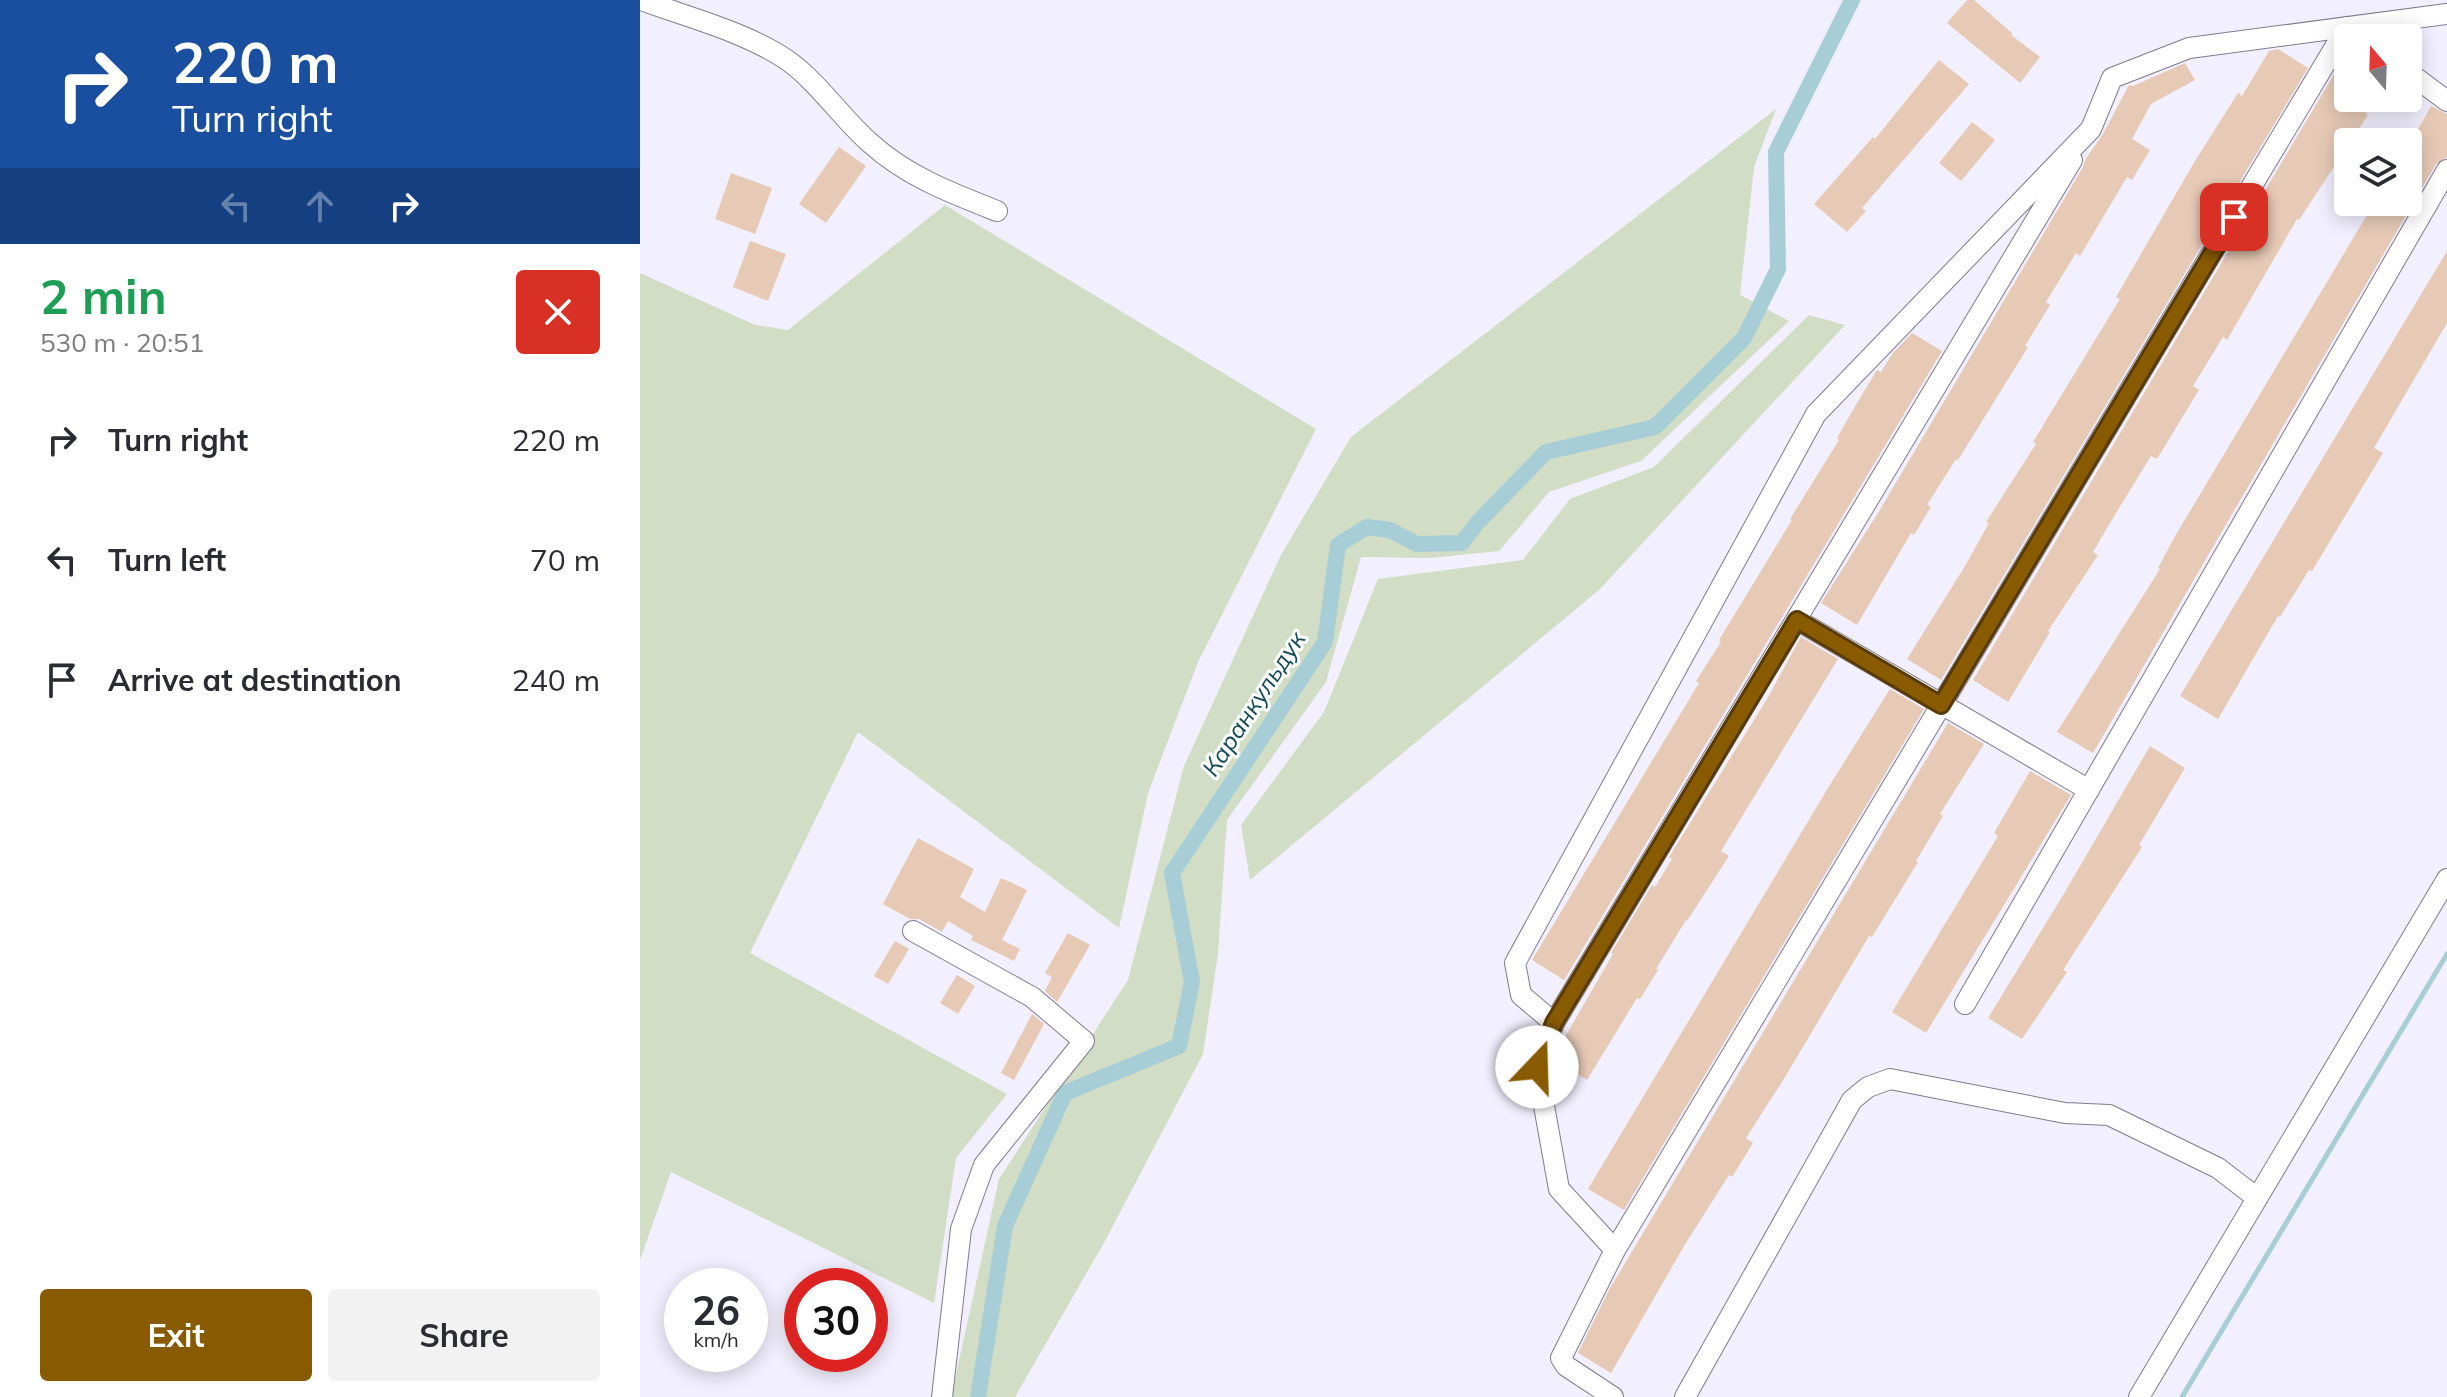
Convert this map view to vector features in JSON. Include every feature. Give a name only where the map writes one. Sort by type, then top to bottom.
[{"type":"street","points":[[642,0],[763,45],[790,62],[867,141],[896,166],[997,211]]},
{"type":"street","points":[[2398,24],[2447,14]]},
{"type":"street","points":[[1615,1250],[1559,1189],[1537,1067],[1554,1023],[2091,129],[2112,78],[2189,48],[2334,35]]},
{"type":"street","points":[[1613,1397],[1566,1366],[1561,1358],[1615,1250],[1941,705],[2334,66]]},
{"type":"street","points":[[2422,82],[2447,101]]},
{"type":"street","points":[[1554,1023],[1521,995],[1515,963],[1816,414],[2091,129]]},
{"type":"street","points":[[1965,1004],[2447,170]]},
{"type":"street","points":[[1797,620],[2089,790]]},
{"type":"street","points":[[2139,1397],[2447,879]]},
{"type":"street","points":[[913,931],[1032,997],[1084,1041],[984,1165],[961,1229],[942,1397]]},
{"type":"street","points":[[1685,1397],[1852,1100],[1868,1087],[1890,1079],[2065,1113],[2109,1115],[2218,1168],[2257,1198]]},
{"type":"green space","points":[[1776,109],[1754,167],[1740,295],[1789,321],[1641,461],[1549,492],[1499,551],[1430,558],[1361,557],[1326,682],[1227,820],[1218,953],[1203,1054],[1105,1241],[1015,1397],[951,1397],[999,1179],[1128,980],[1184,766],[1281,555],[1351,437]]},
{"type":"green space","points":[[945,205],[1316,429],[1198,662],[1148,793],[1119,928],[858,732],[750,953],[1007,1094],[956,1158],[934,1303],[888,1280],[888,1268],[864,1268],[671,1172],[640,1260],[640,273],[755,325],[788,330]]},
{"type":"green space","points":[[1809,315],[1845,325],[1599,590],[1250,880],[1241,825],[1324,712],[1378,579],[1523,560],[1570,499],[1654,467]]},
{"type":"building","points":[[1967,0],[1974,0],[2040,57],[2020,83],[1947,23]]},
{"type":"building","points":[[2278,49],[2308,68],[1941,680],[1907,659],[1965,566],[1989,523],[1986,522],[2036,444],[2033,442],[2120,299],[2116,297],[2195,161],[2238,93],[2242,96],[2269,51]]},
{"type":"building","points":[[1939,60],[1969,84],[1862,208],[1866,211],[1847,232],[1814,204],[1873,137],[1875,139]]},
{"type":"building","points":[[2185,63],[2195,80],[2151,104],[2132,139],[2150,150],[2132,180],[2127,177],[2080,256],[2076,253],[2046,302],[2050,305],[2025,346],[2028,347],[1927,505],[1931,507],[1914,535],[1911,533],[1857,625],[1821,603],[1878,513],[2129,85]]},
{"type":"building","points":[[2334,74],[2334,112],[2367,112],[2368,115],[2359,128],[2334,128],[2334,167],[2297,219],[2227,340],[2223,337],[2193,386],[2199,390],[2157,459],[2151,456],[2119,508],[2093,552],[2098,555],[2048,631],[2008,702],[1973,680]]},
{"type":"building","points":[[2431,106],[2447,114],[2447,157],[2436,164],[2422,188],[2422,128],[2419,128]]},
{"type":"building","points":[[1972,122],[1995,140],[1961,181],[1939,163]]},
{"type":"building","points":[[839,147],[866,166],[826,223],[799,204]]},
{"type":"building","points":[[731,173],[772,188],[755,234],[715,219]]},
{"type":"building","points":[[2366,216],[2406,216],[2093,753],[2057,732],[2160,569],[2174,538]]},
{"type":"building","points":[[750,241],[786,254],[768,301],[733,287]]},
{"type":"building","points":[[2447,251],[2447,323],[2374,448],[2383,453],[2312,571],[2309,570],[2278,616],[2218,719],[2180,696]]},
{"type":"building","points":[[1912,333],[1942,351],[1564,980],[1532,960],[1699,683],[1696,681],[1721,642],[1719,640],[1839,440],[1837,438],[1877,370],[1881,372],[1893,353]]},
{"type":"building","points":[[1801,637],[1838,659],[1721,851],[1729,856],[1587,1080],[1554,1059],[1558,1049],[1611,953],[1652,885],[1655,887],[1672,859],[1669,857],[1767,699]]},
{"type":"building","points":[[1890,689],[1924,709],[1624,1210],[1588,1189]]},
{"type":"building","points":[[1948,723],[1984,744],[1940,814],[1943,816],[1918,862],[1872,937],[1869,936],[1746,1138],[1753,1143],[1684,1246],[1611,1373],[1578,1353],[1609,1290]]},
{"type":"building","points":[[2150,746],[2185,768],[2139,845],[2142,847],[2063,970],[2067,972],[2022,1039],[1988,1018]]},
{"type":"building","points":[[2030,771],[2071,795],[1926,1033],[1892,1012],[1998,836],[1994,833]]},
{"type":"building","points":[[918,838],[974,869],[960,897],[985,912],[1001,878],[1027,890],[1002,940],[1020,949],[1014,961],[971,940],[973,936],[948,921],[942,932],[883,904]]},
{"type":"building","points":[[1068,933],[1090,945],[1057,1002],[1045,991],[1052,977],[1045,973]]},
{"type":"building","points":[[895,941],[909,949],[888,984],[874,976]]},
{"type":"building","points":[[957,975],[975,986],[958,1014],[940,1003]]},
{"type":"building","points":[[1032,1014],[1044,1024],[1014,1080],[1001,1073]]},
{"type":"waterway","name":"Каранкульдук","points":[[978,1397],[1005,1226],[1065,1093],[1179,1046],[1192,982],[1172,873],[1325,642],[1338,545],[1367,527],[1390,530],[1417,544],[1462,543],[1478,522],[1546,452],[1655,427],[1744,338],[1778,269],[1776,152],[1852,0]]},
{"type":"waterway","points":[[2182,1397],[2447,954]]},
{"type":"route","points":[[1537,1067],[1554,1023],[1797,620],[1941,705],[2234,217]]}]
